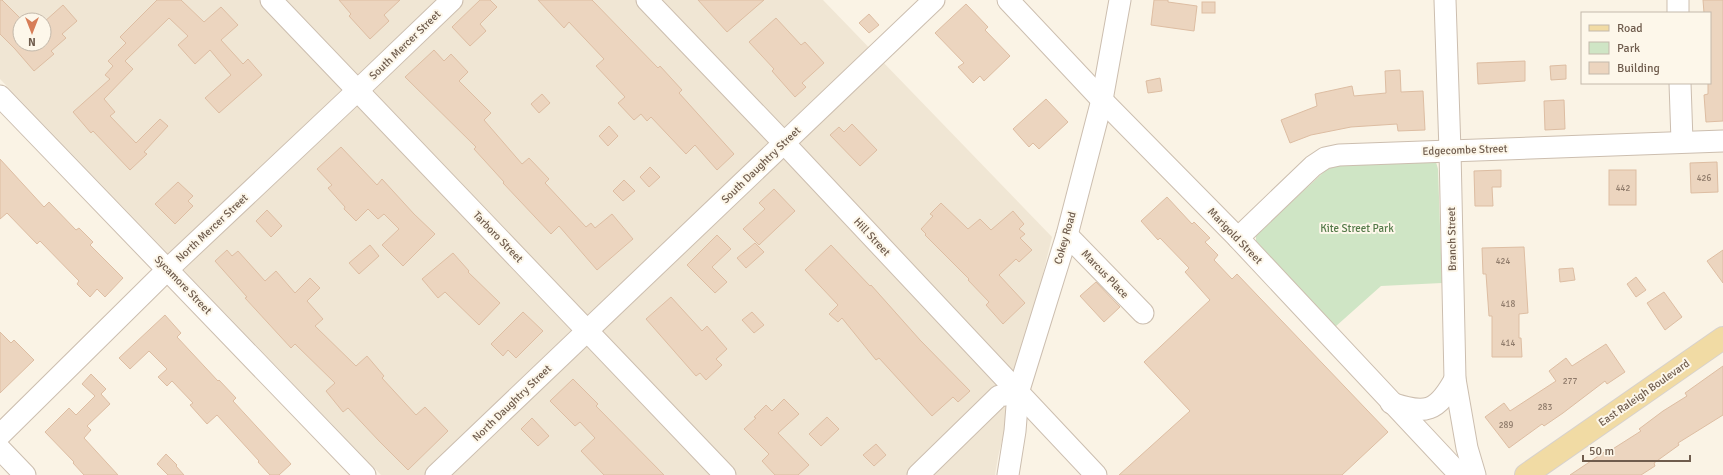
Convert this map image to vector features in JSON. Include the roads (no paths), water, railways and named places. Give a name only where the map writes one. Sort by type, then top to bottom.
[{"type":"main road","name":"East Raleigh Boulevard","points":[[1526,475],[1723,338]]},
{"type":"street","name":"Tarboro Street","points":[[271,0],[725,475]]},
{"type":"street","name":"South Mercer Street","points":[[358,90],[452,0]]},
{"type":"street","name":"Hill Street","points":[[647,0],[784,143],[1096,475]]},
{"type":"street","name":"South Daughtry Street","points":[[587,330],[934,0]]},
{"type":"street","name":"Marigold Street","points":[[1008,0],[1102,100],[1238,238],[1460,475]]},
{"type":"street","name":"Cokey Road","points":[[1008,475],[1015,431],[1018,393],[1067,235],[1102,100],[1120,0]]},
{"type":"street","name":"Branch Street","points":[[1445,0],[1455,378],[1467,448],[1475,475]]},
{"type":"street","points":[[1678,0],[1678,12]]},
{"type":"street","points":[[1680,84],[1682,141]]},
{"type":"street","name":"North Mercer Street","points":[[0,436],[168,269],[358,90]]},
{"type":"street","name":"Sycamore Street","points":[[0,96],[365,475]]},
{"type":"street","name":"Edgecombe Street","points":[[1238,238],[1313,166],[1325,158],[1339,155],[1682,141],[1723,141]]},
{"type":"street","name":"Marcus Place","points":[[1067,235],[1143,313]]},
{"type":"street","name":"North Daughtry Street","points":[[436,475],[587,330]]},
{"type":"street","points":[[1391,403],[1415,410],[1434,407],[1449,390],[1455,378]]},
{"type":"street","points":[[918,475],[999,396],[1018,393]]},
{"type":"street","points":[[0,449],[25,475]]},
{"type":"park label","name":"Kite Street Park","points":[[1357,228]]}]
